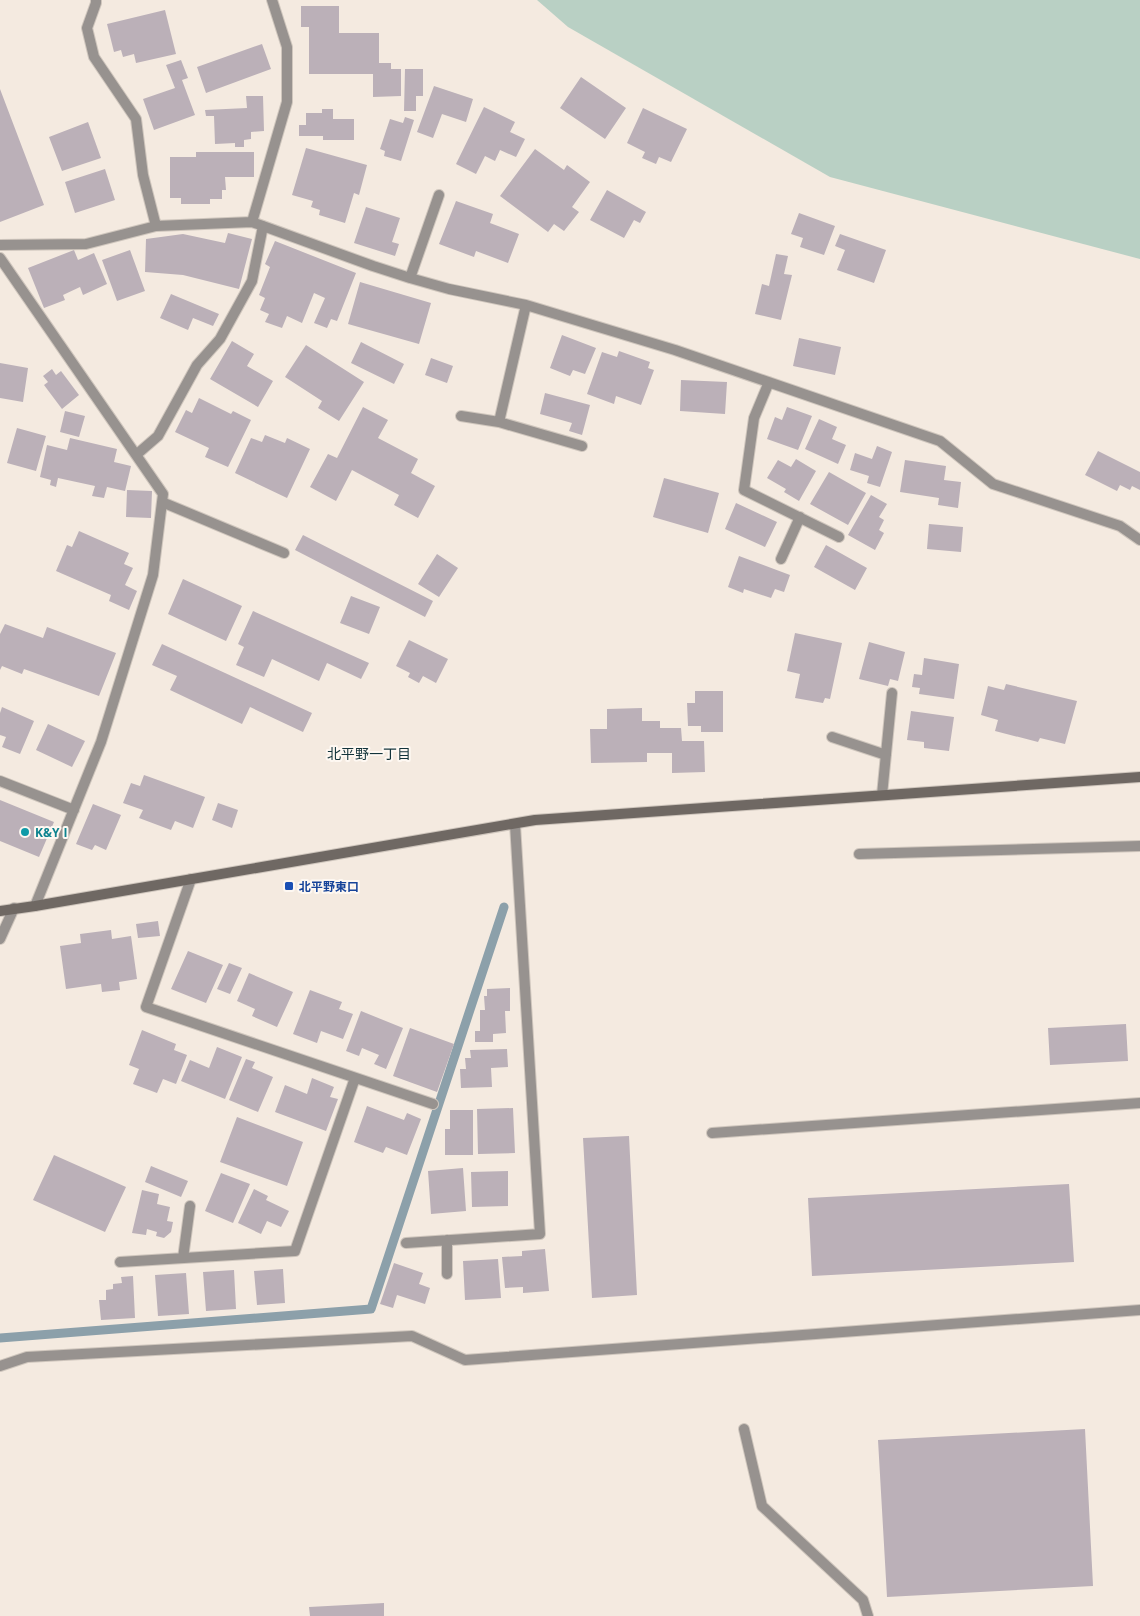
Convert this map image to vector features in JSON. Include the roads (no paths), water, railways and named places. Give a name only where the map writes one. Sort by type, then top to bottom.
[{"type":"street","points":[[96,0],[87,28],[94,57],[136,119],[144,175],[156,226]]},
{"type":"street","points":[[252,222],[287,102],[287,47],[272,0]]},
{"type":"street","points":[[410,278],[439,195]]},
{"type":"street","points":[[0,245],[86,244],[156,226],[252,222],[373,266],[449,290],[526,305],[675,350],[940,441],[994,484],[1120,526],[1140,540]]},
{"type":"street","points":[[136,455],[158,436],[197,365],[220,340],[252,281],[263,226]]},
{"type":"street","points":[[0,258],[164,494],[153,575],[101,742],[35,906]]},
{"type":"street","points":[[499,422],[526,305]]},
{"type":"street","points":[[769,382],[754,418],[744,490],[839,537]]},
{"type":"street","points":[[460,416],[499,422],[582,446]]},
{"type":"street","points":[[162,502],[284,553]]},
{"type":"street","points":[[781,558],[800,517]]},
{"type":"street","points":[[882,795],[892,693]]},
{"type":"street","points":[[832,737],[886,755]]},
{"type":"street","points":[[0,911],[535,820],[1140,776]]},
{"type":"street","points":[[0,781],[74,810]]},
{"type":"street","points":[[406,1243],[540,1234],[515,824]]},
{"type":"street","points":[[859,854],[1140,846]]},
{"type":"street","points":[[191,879],[146,1007],[433,1104]]},
{"type":"street","points":[[0,939],[14,908]]},
{"type":"street","points":[[120,1262],[295,1250],[355,1078]]},
{"type":"street","points":[[712,1134],[1140,1103]]},
{"type":"street","points":[[183,1258],[190,1206]]},
{"type":"street","points":[[447,1240],[447,1274]]},
{"type":"street","points":[[0,1366],[27,1357],[412,1336],[465,1360],[1140,1310]]},
{"type":"street","points":[[744,1429],[762,1506],[863,1600],[868,1616]]},
{"type":"waterway","points":[[0,1338],[371,1309],[504,907]]},
{"type":"place","name":"K&YⅠ","points":[[25,832]]},
{"type":"place","name":"北平野東口","points":[[289,886]]},
{"type":"district","name":"北平野一丁目","points":[[369,753]]}]
